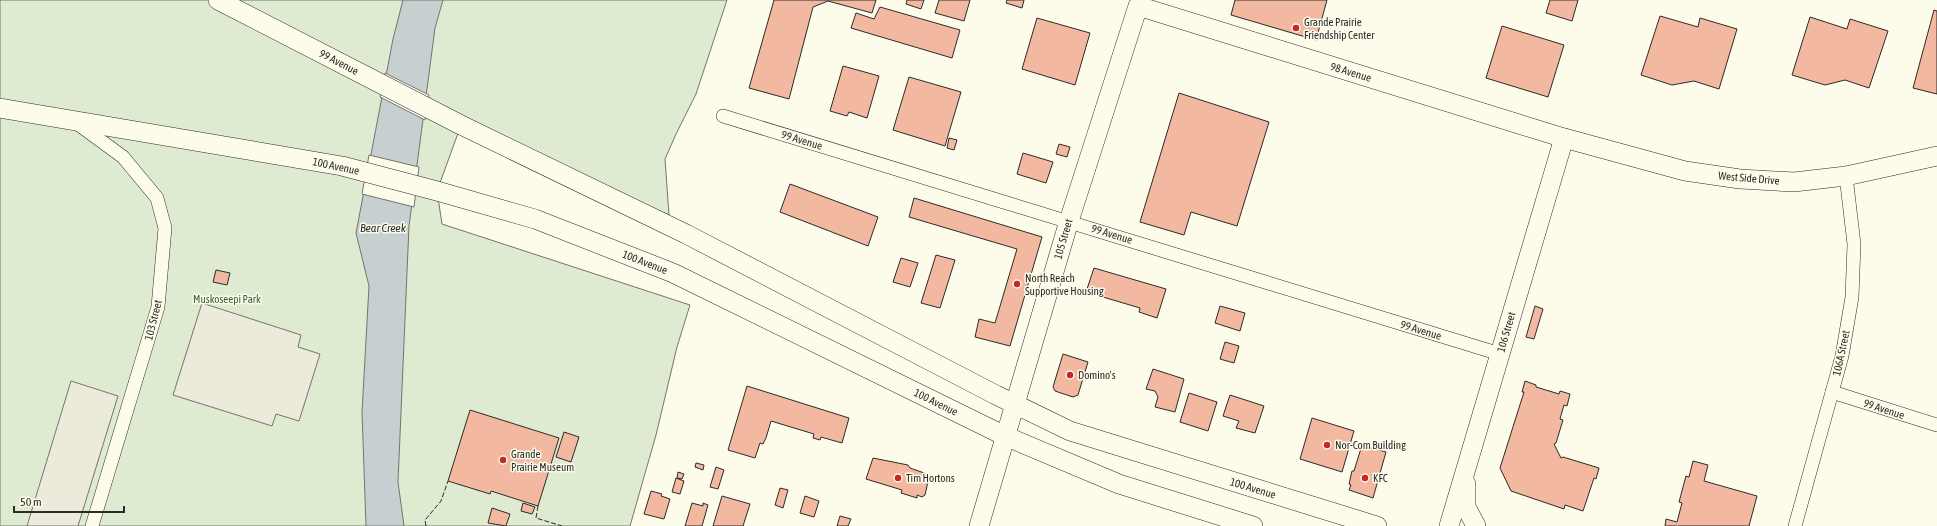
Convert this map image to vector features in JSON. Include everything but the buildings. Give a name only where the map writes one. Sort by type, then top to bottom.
[{"type":"main road","name":"99 Avenue","points":[[218,0],[460,125]]},
{"type":"main road","name":"98 Avenue","points":[[1139,3],[1564,138]]},
{"type":"main road","name":"105 Street","points":[[979,526],[1005,436],[1016,405],[1069,221],[1139,3]]},
{"type":"main road","name":"100 Avenue","points":[[0,108],[342,166],[535,219],[673,273],[1005,436],[1119,484],[1253,526]]},
{"type":"main road","name":"100 Avenue","points":[[460,125],[686,234],[1016,405],[1070,431],[1377,526]]},
{"type":"main road","name":"West Side Drive","points":[[1564,138],[1685,171],[1740,179],[1794,182],[1846,176],[1937,156]]},
{"type":"main road","name":"106 Street","points":[[1449,526],[1564,138]]},
{"type":"main road","points":[[1466,468],[1466,507],[1476,526]]},
{"type":"street","name":"99 Avenue","points":[[723,116],[1500,354]]},
{"type":"street","name":"103 Street","points":[[74,120],[123,157],[157,198],[165,228],[158,307],[92,526]]},
{"type":"street","name":"106A Street","points":[[1794,526],[1842,356],[1852,296],[1854,244],[1846,176]]},
{"type":"street","name":"99 Avenue","points":[[1832,392],[1937,426]]},
{"type":"green space","name":"Muskoseepi Park","points":[[0,0],[727,0],[696,94],[665,159],[669,215],[461,125],[437,191],[442,224],[690,305],[677,347],[656,435],[630,526],[0,526]]},
{"type":"shaded area","points":[[202,303],[301,335],[298,347],[320,354],[299,421],[276,414],[272,426],[173,395]]},
{"type":"shaded area","points":[[71,381],[118,396],[78,526],[27,526]]},
{"type":"water","name":"Bear Creek","points":[[403,0],[443,0],[435,28],[409,226],[398,482],[404,526],[366,526],[362,412],[369,286],[356,233],[393,39]]},
{"type":"pier","points":[[385,73],[429,95],[425,120],[380,97]]},
{"type":"pier","points":[[369,155],[419,167],[414,207],[362,194]]},
{"type":"fence","points":[[426,526],[425,520],[441,501],[448,481]]},
{"type":"fence","points":[[538,506],[536,518],[562,526]]},
{"type":"place","name":"Grande Prairie Friendship Center","points":[[1296,28]]},
{"type":"place","name":"North Reach Supportive Housing","points":[[1017,284]]},
{"type":"place","name":"Domino's","points":[[1070,375]]},
{"type":"place","name":"Nor-Com Building","points":[[1327,445]]},
{"type":"place","name":"Grande Prairie Museum","points":[[503,460]]},
{"type":"place","name":"Tim Hortons","points":[[898,478]]},
{"type":"place","name":"KFC","points":[[1365,478]]}]
